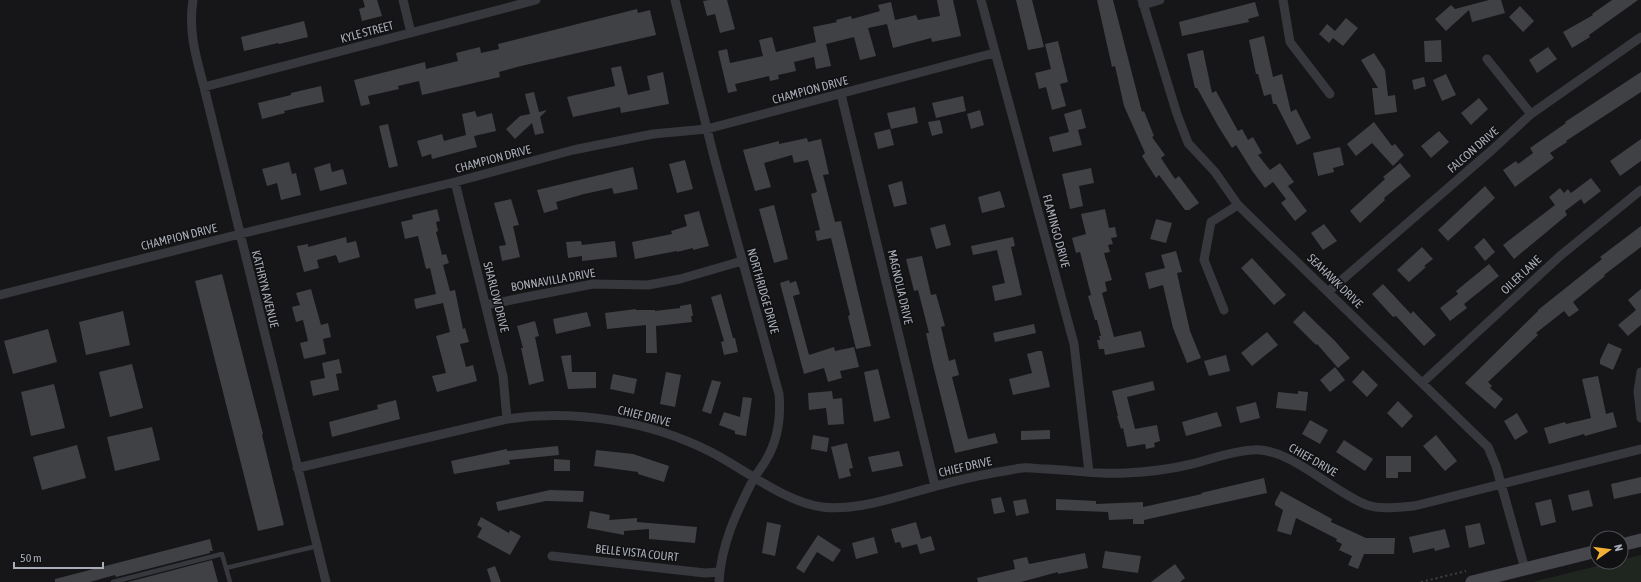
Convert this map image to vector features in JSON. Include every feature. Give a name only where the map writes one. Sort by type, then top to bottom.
[{"type":"main road","points":[[1629,543],[1641,540]]},
{"type":"main road","points":[[1469,576],[1525,568],[1589,553]]},
{"type":"street","name":"KATHRYN AVENUE","points":[[193,0],[190,17],[193,49],[204,87],[326,582]]},
{"type":"street","points":[[403,0],[411,33]]},
{"type":"street","name":"KYLE STREET","points":[[204,87],[536,0]]},
{"type":"street","name":"NORTHRIDGE DRIVE","points":[[675,0],[707,129],[779,394],[779,425],[775,441],[767,458],[754,478],[732,523],[724,549],[719,577]]},
{"type":"street","name":"FLAMINGO DRIVE","points":[[981,0],[994,53],[1074,344],[1089,472]]},
{"type":"street","points":[[1142,2],[1160,0]]},
{"type":"street","points":[[1283,0],[1290,42],[1330,94]]},
{"type":"street","name":"SEAHAWK DRIVE","points":[[1142,2],[1177,114],[1188,143],[1215,172],[1238,205],[1488,446],[1496,466],[1525,568]]},
{"type":"street","name":"FALCON DRIVE","points":[[1328,292],[1492,150],[1531,114],[1641,37]]},
{"type":"street","name":"CHAMPION DRIVE","points":[[0,295],[240,234],[454,182],[573,150],[653,134],[707,129],[994,53]]},
{"type":"street","points":[[1486,59],[1531,114]]},
{"type":"street","name":"MAGNOLIA DRIVE","points":[[841,94],[935,486]]},
{"type":"street","name":"SHARLOW DRIVE","points":[[454,182],[503,376],[507,419]]},
{"type":"street","name":"OILER LANE","points":[[1422,383],[1560,256],[1641,190]]},
{"type":"street","points":[[1224,310],[1204,260],[1211,222],[1238,205]]},
{"type":"street","name":"BONNAVILLA DRIVE","points":[[486,305],[593,284],[648,285],[680,279],[742,261]]},
{"type":"street","points":[[1641,372],[1638,391],[1641,418]]},
{"type":"street","name":"CHIEF DRIVE","points":[[297,468],[507,419],[540,415],[599,418],[659,431],[712,452],[754,478],[802,502],[822,507],[848,507],[868,504],[935,486],[1023,468],[1124,473],[1158,470],[1192,464],[1228,454],[1255,449],[1274,453],[1301,466],[1369,505],[1397,508],[1414,506],[1500,483],[1641,449]]},
{"type":"street","name":"BELLE VISTA COURT","points":[[552,556],[705,572],[719,577]]},
{"type":"lane","points":[[226,568],[317,546]]},
{"type":"lane","points":[[113,582],[222,554],[230,582]]},
{"type":"path","points":[[1421,582],[1469,576]]},
{"type":"shaded area","points":[[1641,555],[1641,582],[1533,582],[1589,568],[1589,570],[1629,570],[1629,558]]},
{"type":"building","points":[[363,0],[377,0],[382,16],[362,21],[359,9],[365,7]]},
{"type":"building","points":[[727,0],[735,29],[720,33],[715,14],[707,16],[703,1]]},
{"type":"building","points":[[937,0],[953,0],[961,36],[932,42],[931,38],[893,48],[887,24],[868,28],[876,56],[860,60],[854,37],[826,44],[831,66],[816,69],[814,57],[794,62],[796,71],[778,75],[779,79],[770,81],[769,76],[735,84],[737,91],[728,93],[718,51],[727,49],[730,63],[763,56],[759,40],[772,37],[776,52],[816,42],[813,27],[837,22],[836,20],[851,16],[852,19],[880,11],[878,5],[891,2],[895,20],[916,15],[918,20],[940,16]]},
{"type":"building","points":[[1016,0],[1032,0],[1044,47],[1028,50]]},
{"type":"building","points":[[1097,0],[1113,0],[1142,112],[1144,111],[1154,136],[1152,137],[1165,155],[1161,158],[1175,179],[1179,176],[1199,203],[1189,210],[1185,210],[1159,175],[1156,178],[1142,156],[1145,153],[1124,106],[1115,66],[1112,67]]},
{"type":"building","points":[[1489,0],[1501,0],[1505,13],[1472,22],[1469,10],[1446,31],[1435,19],[1451,5],[1455,9]]},
{"type":"building","points":[[1612,0],[1638,0],[1589,35],[1590,37],[1572,48],[1563,32],[1593,15],[1592,14]]},
{"type":"building","points":[[1255,2],[1259,16],[1248,19],[1249,22],[1182,36],[1179,22]]},
{"type":"building","points":[[1520,6],[1534,21],[1523,32],[1509,17]]},
{"type":"building","points":[[637,9],[638,13],[650,10],[656,35],[521,66],[499,72],[500,77],[422,95],[419,81],[398,86],[399,89],[368,96],[370,104],[361,106],[354,80],[425,62],[426,69],[458,61],[456,53],[480,47],[481,53],[499,49],[498,44]]},
{"type":"building","points":[[1346,18],[1358,28],[1343,46],[1333,38],[1329,43],[1319,34],[1327,24],[1335,31]]},
{"type":"building","points":[[304,21],[308,37],[244,51],[241,37]]},
{"type":"building","points":[[1264,36],[1273,77],[1282,74],[1291,112],[1296,109],[1311,138],[1297,145],[1276,104],[1273,104],[1271,94],[1264,96],[1258,74],[1256,74],[1249,40]]},
{"type":"building","points":[[1441,40],[1442,62],[1425,62],[1424,41]]},
{"type":"building","points":[[1058,41],[1068,82],[1060,84],[1066,106],[1052,110],[1046,87],[1039,89],[1035,73],[1051,69],[1045,44]]},
{"type":"building","points":[[1548,47],[1557,59],[1537,73],[1529,60]]},
{"type":"building","points":[[1203,50],[1212,93],[1216,91],[1238,131],[1242,129],[1248,140],[1253,137],[1262,153],[1258,155],[1270,170],[1280,163],[1294,182],[1288,186],[1307,211],[1295,221],[1281,203],[1286,199],[1273,182],[1265,188],[1236,145],[1232,148],[1197,88],[1195,88],[1187,54]]},
{"type":"building","points":[[1374,53],[1385,70],[1388,96],[1395,95],[1397,112],[1375,115],[1372,88],[1378,88],[1361,60]]},
{"type":"building","points":[[621,66],[628,95],[650,90],[647,76],[663,72],[669,104],[621,113],[620,107],[573,117],[567,97],[615,86],[611,68]]},
{"type":"building","points":[[1641,72],[1641,92],[1550,153],[1554,158],[1515,187],[1503,170],[1516,161],[1518,164],[1533,153],[1530,148],[1566,123],[1565,122]]},
{"type":"building","points":[[1446,74],[1456,95],[1442,101],[1433,80]]},
{"type":"building","points":[[1424,77],[1426,86],[1414,90],[1412,80]]},
{"type":"building","points":[[321,86],[324,102],[284,111],[285,113],[262,119],[258,103]]},
{"type":"building","points":[[534,92],[539,112],[547,110],[540,117],[544,133],[535,135],[532,123],[515,139],[506,129],[520,116],[530,114],[525,94]]},
{"type":"building","points":[[963,96],[966,111],[936,118],[932,103]]},
{"type":"building","points":[[1479,98],[1488,109],[1471,125],[1461,113]]},
{"type":"building","points":[[915,107],[918,123],[891,129],[887,113]]},
{"type":"building","points":[[1081,109],[1086,128],[1078,130],[1082,145],[1053,152],[1049,137],[1069,132],[1064,114]]},
{"type":"building","points":[[980,110],[984,125],[971,129],[967,114]]},
{"type":"building","points":[[475,111],[477,117],[492,113],[496,131],[474,136],[477,147],[432,159],[431,154],[422,157],[417,141],[442,134],[444,141],[466,135],[462,114]]},
{"type":"building","points":[[940,120],[943,133],[932,136],[928,122]]},
{"type":"building","points":[[1374,122],[1392,146],[1395,144],[1404,155],[1393,166],[1372,143],[1356,156],[1347,144]]},
{"type":"building","points":[[388,124],[398,166],[389,168],[379,126]]},
{"type":"building","points":[[890,129],[894,145],[878,149],[874,133]]},
{"type":"building","points":[[1439,131],[1449,142],[1431,158],[1421,146]]},
{"type":"building","points":[[807,138],[808,142],[821,139],[829,174],[823,175],[835,222],[841,221],[871,346],[856,349],[848,316],[850,315],[831,238],[817,241],[815,231],[820,230],[811,194],[817,192],[808,160],[794,163],[792,155],[764,163],[771,187],[755,191],[743,150],[779,141],[779,144]]},
{"type":"building","points":[[1641,139],[1641,161],[1620,176],[1610,161]]},
{"type":"building","points":[[1340,147],[1344,165],[1333,168],[1334,172],[1318,176],[1313,153]]},
{"type":"building","points":[[685,160],[693,189],[677,193],[669,164]]},
{"type":"building","points":[[289,162],[292,174],[296,173],[301,195],[281,200],[277,183],[267,186],[262,169]]},
{"type":"building","points":[[330,163],[332,172],[343,169],[347,184],[320,191],[314,168]]},
{"type":"building","points":[[1400,163],[1411,176],[1384,198],[1385,200],[1360,223],[1350,211],[1385,179],[1383,177]]},
{"type":"building","points":[[633,167],[638,189],[614,194],[612,188],[584,194],[556,202],[558,209],[544,213],[537,190]]},
{"type":"building","points":[[1091,168],[1094,183],[1079,186],[1083,206],[1070,209],[1062,174]]},
{"type":"building","points":[[1591,178],[1601,191],[1584,204],[1581,199],[1565,211],[1567,215],[1514,259],[1503,245],[1555,205],[1549,197],[1560,188],[1564,193],[1568,189],[1571,193]]},
{"type":"building","points":[[902,181],[907,204],[894,207],[888,185]]},
{"type":"building","points":[[1485,186],[1495,198],[1448,241],[1438,230]]},
{"type":"building","points":[[1000,191],[1005,207],[982,213],[978,197]]},
{"type":"building","points":[[511,199],[519,225],[513,226],[520,257],[502,261],[499,246],[506,245],[494,203]]},
{"type":"building","points":[[774,205],[788,259],[774,263],[759,209]]},
{"type":"building","points":[[437,209],[440,221],[436,222],[438,231],[436,232],[442,255],[446,254],[449,263],[443,265],[450,291],[455,290],[463,329],[465,328],[469,342],[460,344],[466,367],[473,365],[477,381],[437,392],[432,376],[446,373],[436,336],[450,332],[443,303],[416,309],[414,299],[436,294],[430,268],[426,269],[418,236],[405,239],[401,222],[413,219],[412,215]]},
{"type":"building","points":[[1105,209],[1109,228],[1115,227],[1117,237],[1111,238],[1113,244],[1108,245],[1110,252],[1104,253],[1112,280],[1105,282],[1107,291],[1102,293],[1114,337],[1141,331],[1145,347],[1105,355],[1104,349],[1099,349],[1097,340],[1100,340],[1099,336],[1101,336],[1088,296],[1091,295],[1080,252],[1076,253],[1072,238],[1086,234],[1081,214]]},
{"type":"building","points":[[699,211],[709,246],[635,259],[632,242],[672,234],[671,231],[687,226],[684,215]]},
{"type":"building","points":[[1156,219],[1172,223],[1166,243],[1150,239]]},
{"type":"building","points":[[945,224],[951,245],[936,249],[930,228]]},
{"type":"building","points":[[1324,224],[1337,241],[1323,250],[1311,233]]},
{"type":"building","points":[[1641,226],[1641,247],[1604,275],[1605,276],[1573,302],[1579,310],[1569,317],[1564,311],[1536,333],[1538,335],[1488,382],[1492,386],[1490,388],[1503,399],[1495,409],[1465,383],[1538,310],[1602,259],[1600,257]]},
{"type":"building","points":[[346,237],[347,243],[356,241],[360,257],[339,263],[336,255],[317,260],[319,268],[304,272],[297,246],[308,244],[308,247]]},
{"type":"building","points":[[1013,237],[1015,246],[1011,247],[1022,295],[995,301],[992,286],[1005,283],[997,250],[973,255],[971,246]]},
{"type":"building","points":[[1484,238],[1495,252],[1485,261],[1474,247]]},
{"type":"building","points":[[581,241],[582,245],[615,241],[617,257],[582,261],[582,256],[568,258],[566,242]]},
{"type":"building","points":[[1422,247],[1433,259],[1409,282],[1397,270]]},
{"type":"building","points":[[1176,251],[1182,272],[1177,273],[1190,331],[1201,358],[1187,363],[1173,328],[1163,285],[1149,289],[1145,273],[1165,268],[1161,255]]},
{"type":"building","points":[[922,256],[931,295],[936,294],[945,326],[941,327],[949,361],[955,359],[959,375],[952,377],[968,439],[995,433],[998,443],[955,453],[926,333],[929,333],[918,290],[914,291],[906,259]]},
{"type":"building","points":[[1252,258],[1286,295],[1274,305],[1241,268]]},
{"type":"building","points":[[1489,264],[1499,276],[1464,304],[1467,308],[1450,321],[1440,308],[1458,294],[1456,291]]},
{"type":"building","points":[[222,274],[263,434],[284,525],[258,531],[195,281]]},
{"type":"building","points":[[789,280],[790,283],[796,281],[800,294],[793,296],[809,355],[834,347],[835,351],[854,347],[859,367],[840,371],[842,378],[828,382],[824,368],[804,374],[780,283]]},
{"type":"building","points":[[1383,284],[1411,314],[1413,311],[1436,335],[1424,346],[1396,316],[1393,317],[1372,294]]},
{"type":"building","points":[[311,289],[321,325],[328,323],[331,337],[323,339],[326,354],[304,359],[300,343],[308,341],[303,320],[296,322],[292,307],[300,305],[296,293]]},
{"type":"building","points":[[1641,289],[1641,325],[1628,336],[1618,325],[1636,310],[1628,300]]},
{"type":"building","points":[[721,294],[738,352],[724,355],[721,342],[724,341],[711,297]]},
{"type":"building","points":[[691,304],[693,316],[691,316],[692,322],[656,326],[657,353],[646,353],[646,325],[607,329],[605,313],[636,309],[655,311],[680,308],[680,306]]},
{"type":"building","points":[[123,311],[130,345],[86,355],[79,322]]},
{"type":"building","points":[[1304,311],[1350,358],[1338,368],[1317,344],[1316,345],[1293,322]]},
{"type":"building","points":[[587,312],[591,326],[556,334],[553,319]]},
{"type":"building","points":[[535,321],[539,336],[535,337],[544,381],[529,385],[521,348],[523,348],[517,326]]},
{"type":"building","points":[[1034,324],[1036,333],[995,342],[993,333]]},
{"type":"building","points":[[48,329],[57,362],[13,374],[4,341]]},
{"type":"building","points":[[1267,332],[1278,345],[1252,366],[1241,353]]},
{"type":"building","points":[[1608,343],[1622,349],[1613,370],[1600,364],[1600,360]]},
{"type":"building","points":[[1042,351],[1050,387],[1013,395],[1009,379],[1032,373],[1027,354]]},
{"type":"building","points":[[571,355],[572,372],[596,372],[596,388],[568,389],[561,356]]},
{"type":"building","points":[[1226,355],[1230,371],[1209,376],[1204,361]]},
{"type":"building","points":[[339,359],[342,373],[336,374],[339,390],[313,396],[310,381],[325,378],[322,363]]},
{"type":"building","points":[[132,364],[143,408],[110,417],[99,372]]},
{"type":"building","points":[[1335,367],[1345,380],[1330,392],[1320,380]]},
{"type":"building","points":[[878,369],[890,418],[874,422],[864,372]]},
{"type":"building","points":[[1363,370],[1378,385],[1367,397],[1352,382]]},
{"type":"building","points":[[666,372],[681,375],[675,407],[660,404]]},
{"type":"building","points":[[613,374],[637,379],[634,394],[610,389]]},
{"type":"building","points":[[1598,376],[1606,414],[1613,412],[1617,427],[1585,436],[1584,434],[1549,444],[1544,428],[1565,422],[1566,424],[1591,418],[1582,379]]},
{"type":"building","points":[[712,380],[721,382],[711,414],[702,411]]},
{"type":"building","points":[[1153,381],[1155,390],[1127,397],[1135,429],[1157,425],[1160,441],[1154,443],[1155,447],[1146,449],[1145,444],[1127,447],[1123,428],[1121,429],[1117,416],[1112,391]]},
{"type":"building","points":[[54,384],[65,428],[31,436],[21,392]]},
{"type":"building","points":[[832,391],[833,399],[842,398],[844,424],[828,425],[826,408],[809,410],[808,393]]},
{"type":"building","points":[[1298,391],[1308,392],[1306,411],[1276,408],[1278,392],[1298,394]]},
{"type":"building","points":[[743,397],[752,398],[746,436],[735,434],[735,431],[719,425],[724,412],[740,417]]},
{"type":"building","points":[[396,400],[400,419],[332,437],[329,422],[378,409],[377,405]]},
{"type":"building","points":[[1398,401],[1413,416],[1402,428],[1387,413]]},
{"type":"building","points":[[1256,402],[1260,418],[1240,423],[1236,407]]},
{"type":"building","points":[[1217,412],[1222,426],[1186,436],[1182,422]]},
{"type":"building","points":[[1517,413],[1528,432],[1515,440],[1504,421]]},
{"type":"building","points":[[1310,420],[1328,430],[1320,444],[1302,434]]},
{"type":"building","points":[[152,427],[160,460],[115,471],[107,437]]},
{"type":"building","points":[[1050,430],[1050,439],[1021,440],[1021,431]]},
{"type":"building","points":[[813,435],[829,438],[827,452],[811,449]]},
{"type":"building","points":[[1436,435],[1457,461],[1445,471],[1423,446]]},
{"type":"building","points":[[1344,440],[1373,459],[1365,471],[1336,452]]},
{"type":"building","points":[[847,443],[853,468],[849,469],[851,476],[839,479],[831,447]]},
{"type":"building","points":[[77,445],[86,478],[42,490],[33,457]]},
{"type":"building","points":[[558,446],[559,455],[509,460],[510,464],[454,474],[451,461],[507,449],[507,451]]},
{"type":"building","points":[[596,450],[633,454],[669,466],[664,482],[638,474],[638,472],[594,466]]},
{"type":"building","points":[[899,451],[903,466],[872,472],[868,457]]},
{"type":"building","points":[[1386,456],[1411,456],[1411,472],[1398,472],[1398,478],[1386,478]]},
{"type":"building","points":[[554,459],[570,460],[570,471],[554,471]]},
{"type":"building","points":[[1641,477],[1641,493],[1614,499],[1611,484]]},
{"type":"building","points":[[1264,478],[1267,493],[1144,520],[1144,524],[1133,524],[1133,519],[1109,520],[1108,512],[1056,510],[1056,499],[1096,501],[1096,504],[1143,502],[1143,507]]},
{"type":"building","points":[[550,490],[584,491],[583,502],[546,501],[498,511],[496,502]]},
{"type":"building","points":[[1589,490],[1593,506],[1572,511],[1568,495]]},
{"type":"building","points":[[1281,491],[1332,519],[1331,522],[1366,538],[1395,538],[1394,554],[1364,554],[1358,569],[1348,565],[1352,556],[1339,550],[1342,544],[1336,541],[1337,539],[1296,518],[1291,535],[1277,531],[1283,510],[1275,505],[1275,502]]},
{"type":"building","points":[[1001,497],[1005,512],[994,514],[991,499]]},
{"type":"building","points":[[1026,499],[1029,513],[1016,516],[1013,501]]},
{"type":"building","points":[[1551,499],[1556,522],[1541,526],[1535,503]]},
{"type":"building","points":[[590,511],[610,515],[609,520],[637,518],[637,522],[697,527],[695,543],[649,539],[649,529],[624,531],[624,535],[587,528]]},
{"type":"building","points":[[481,517],[509,533],[510,530],[521,536],[510,555],[477,537],[482,528],[477,525]]},
{"type":"building","points":[[767,522],[781,525],[775,556],[762,553]]},
{"type":"building","points":[[916,522],[921,539],[931,536],[935,550],[920,554],[917,544],[902,548],[900,542],[895,543],[891,529]]},
{"type":"building","points":[[1480,523],[1485,544],[1469,548],[1465,526]]},
{"type":"building","points":[[1445,529],[1450,547],[1435,551],[1434,548],[1413,553],[1409,537]]},
{"type":"building","points":[[818,535],[841,550],[833,562],[817,552],[804,573],[796,568]]},
{"type":"building","points":[[874,537],[878,553],[856,559],[852,543]]},
{"type":"building","points":[[210,539],[213,551],[210,551],[210,553],[116,577],[115,575],[90,582],[55,582],[55,579]]},
{"type":"building","points":[[1105,551],[1141,556],[1138,573],[1102,568]]},
{"type":"building","points":[[1085,553],[1088,568],[1058,574],[1058,572],[1021,582],[978,582],[977,578],[1015,569],[1013,560],[1027,557],[1029,564]]},
{"type":"building","points":[[212,560],[218,582],[128,582]]},
{"type":"building","points":[[1175,564],[1185,578],[1180,582],[1151,582]]},
{"type":"building","points":[[495,566],[501,582],[491,582],[487,569]]}]
